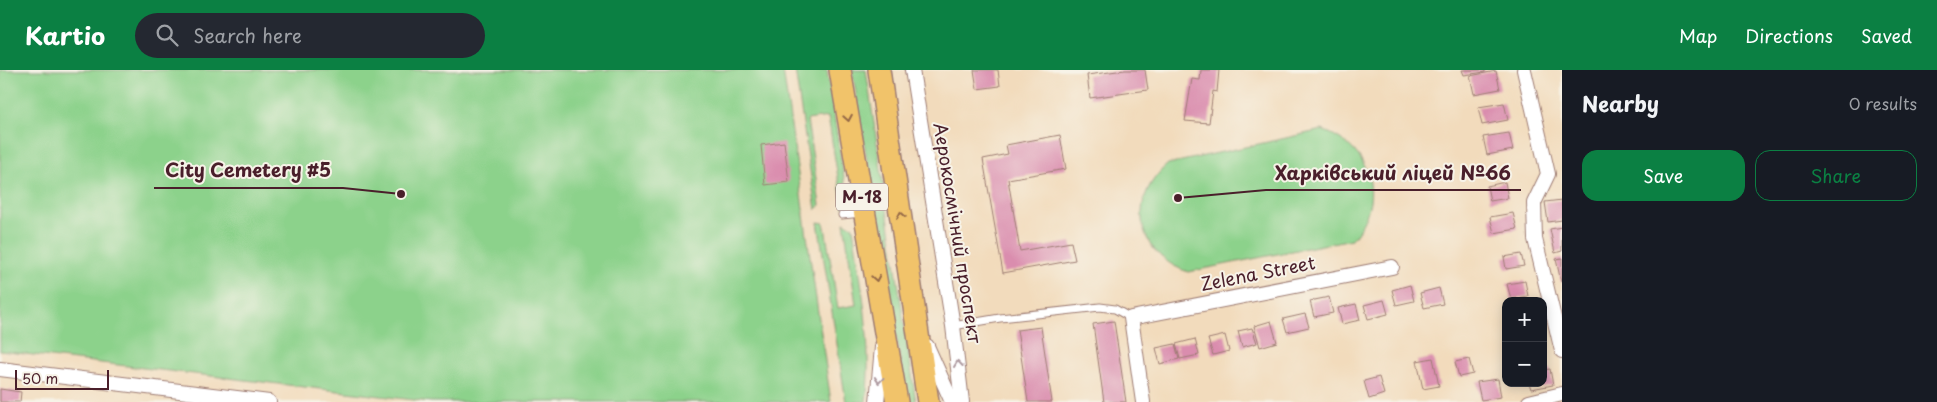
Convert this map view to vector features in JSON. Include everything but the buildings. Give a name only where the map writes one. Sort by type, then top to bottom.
[{"type":"main road","name":"М-18","points":[[840,70],[897,402]]},
{"type":"main road","name":"М-18","points":[[879,70],[928,402]]},
{"type":"street","name":"Аерокосмічний проспект","points":[[912,70],[953,326],[962,402]]},
{"type":"street","points":[[1524,70],[1555,173],[1534,203],[1535,239],[1562,351]]},
{"type":"street","name":"Zelena Street","points":[[1130,318],[1392,267]]},
{"type":"street","points":[[916,315],[932,361],[952,402]]},
{"type":"street","points":[[1130,318],[1143,402]]},
{"type":"street","points":[[877,402],[884,323]]},
{"type":"street","points":[[0,369],[269,402]]},
{"type":"street","points":[[1530,402],[1562,394]]},
{"type":"lane","points":[[842,215],[865,212]]},
{"type":"lane","points":[[953,326],[1000,318],[1100,307],[1116,308],[1130,318]]},
{"type":"green space","points":[[0,70],[783,70],[831,402],[431,402],[0,351]]},
{"type":"green space","points":[[795,70],[827,70],[848,203],[843,208],[828,117],[807,120],[820,205],[816,210]]},
{"type":"green space","points":[[852,70],[866,70],[916,402],[907,402]]},
{"type":"green space","points":[[1322,130],[1339,138],[1353,149],[1362,162],[1368,176],[1371,192],[1369,208],[1363,224],[1352,239],[1188,272],[1170,264],[1157,253],[1148,239],[1143,225],[1142,209],[1146,194],[1155,178],[1168,164]]},
{"type":"green space","points":[[818,222],[824,223],[825,227],[838,308],[856,305],[844,222],[853,227],[867,336],[868,380],[866,402],[846,402]]},
{"type":"place","name":"City Cemetery #5","points":[[401,194]]},
{"type":"place","name":"Харківський ліцей №66","points":[[1178,198]]}]
